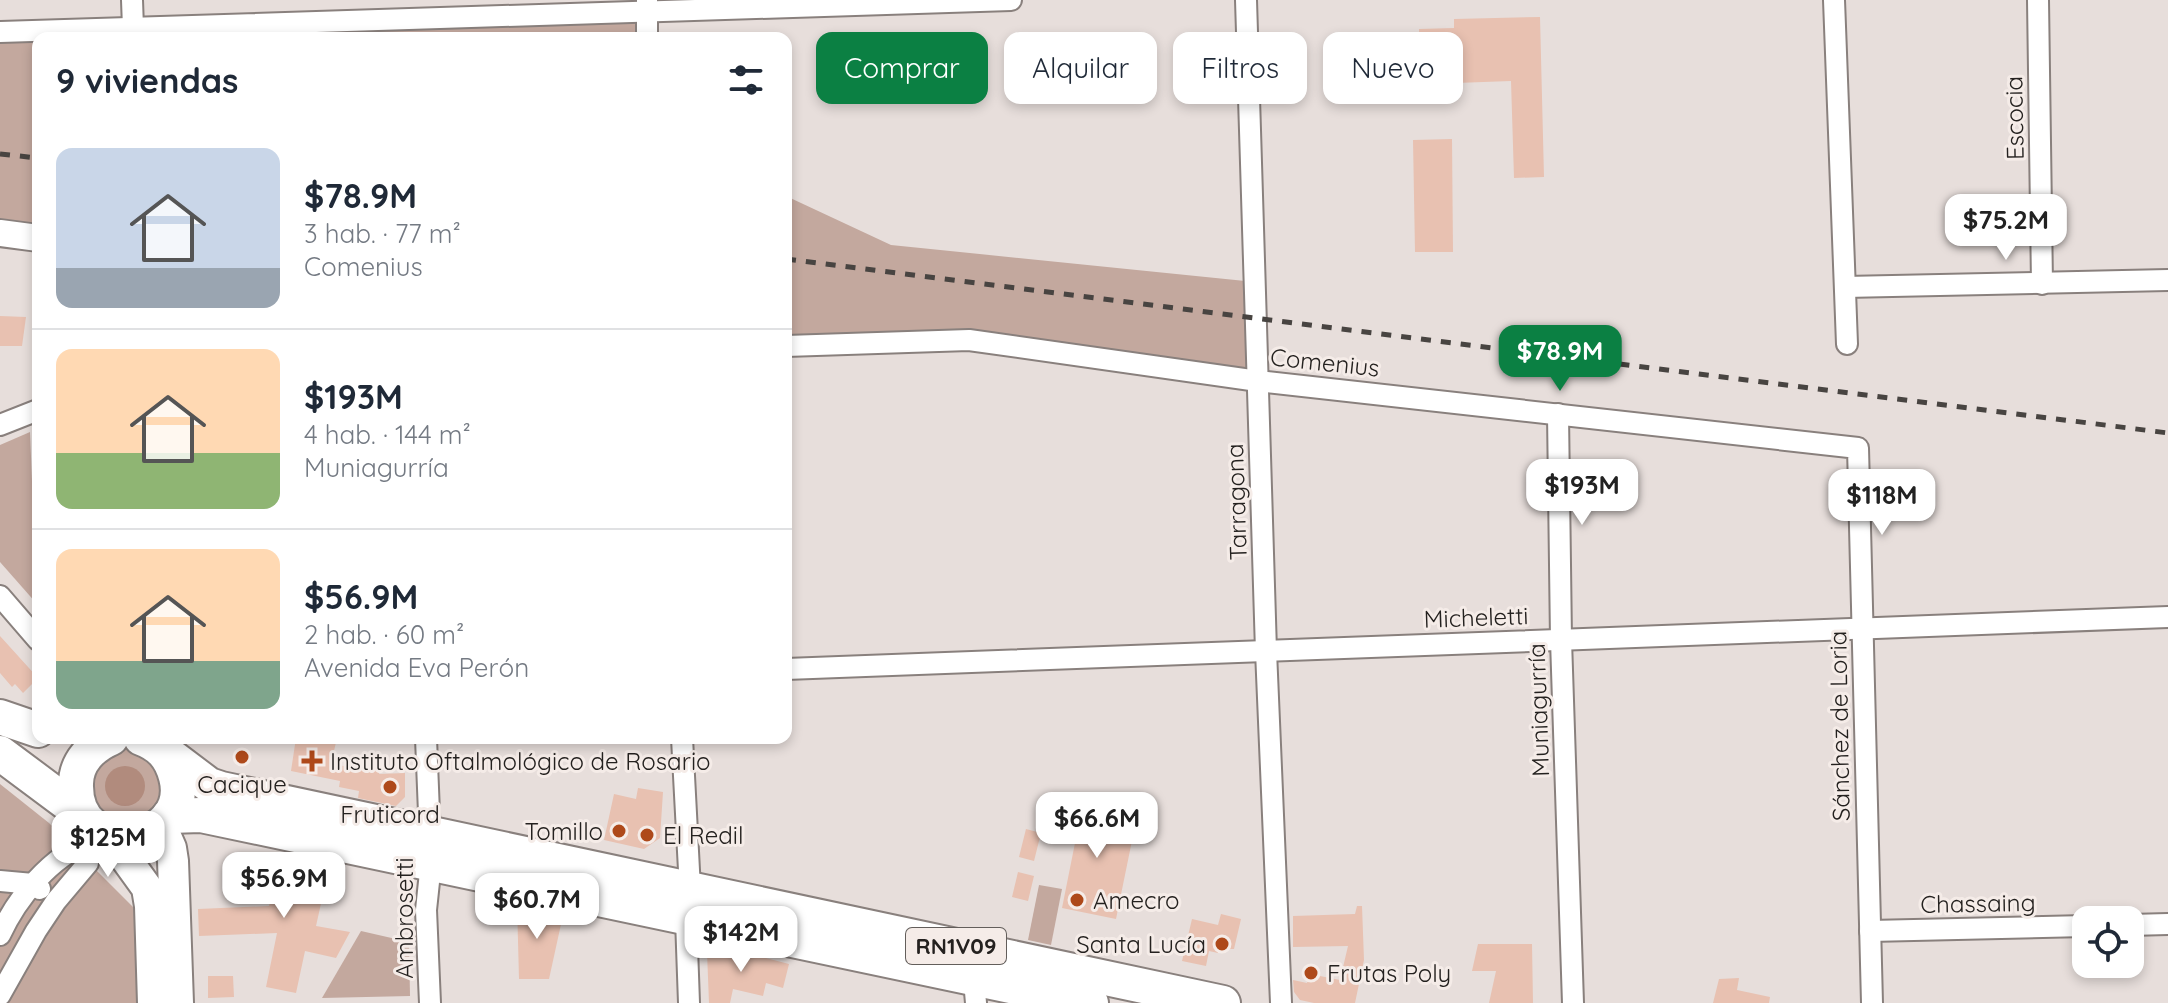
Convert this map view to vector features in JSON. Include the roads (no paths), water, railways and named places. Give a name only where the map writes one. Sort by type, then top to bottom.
[{"type":"main road","points":[[0,717],[32,728]]},
{"type":"main road","points":[[95,830],[76,798],[76,780],[88,753],[101,744]]},
{"type":"main road","points":[[154,744],[173,766],[178,783],[176,800],[165,821],[173,861],[178,1003]]},
{"type":"main road","name":"RN1V09","points":[[155,744],[209,785],[430,848],[688,904],[973,977],[1091,1003]]},
{"type":"main road","points":[[0,753],[95,830],[147,888],[153,1003]]},
{"type":"main road","name":"RN1V09","points":[[95,830],[122,838],[143,835],[165,821],[201,815],[430,848]]},
{"type":"main road","name":"RN1V09","points":[[973,977],[1223,1003]]},
{"type":"street","points":[[132,0],[133,28]]},
{"type":"street","points":[[0,32],[647,6],[1011,0]]},
{"type":"street","name":"Tarragona","points":[[1246,0],[1266,651],[1281,1003]]},
{"type":"street","points":[[1834,0],[1847,344]]},
{"type":"street","name":"Escocia","points":[[2038,0],[2042,284]]},
{"type":"street","points":[[647,6],[647,32]]},
{"type":"street","points":[[0,233],[32,237]]},
{"type":"street","points":[[1845,287],[2168,280]]},
{"type":"street","name":"Comenius","points":[[792,346],[969,340],[1258,381],[1858,448]]},
{"type":"street","points":[[0,425],[32,412]]},
{"type":"street","name":"Muniagurría","points":[[1558,414],[1561,640],[1573,1003]]},
{"type":"street","name":"Sánchez de Loria","points":[[1858,448],[1872,1003]]},
{"type":"street","points":[[0,596],[32,633]]},
{"type":"street","name":"Micheletti","points":[[792,669],[2168,617]]},
{"type":"street","name":"Ambrosetti","points":[[426,744],[430,848],[426,910],[430,1003]]},
{"type":"street","points":[[682,744],[689,1003]]},
{"type":"street","points":[[0,935],[19,899],[95,830]]},
{"type":"street","points":[[0,995],[5,972],[56,901],[88,863],[95,830]]},
{"type":"street","points":[[0,881],[33,884],[56,901]]},
{"type":"street","points":[[2144,925],[2168,924]]},
{"type":"street","name":"Chassaing","points":[[1870,931],[2072,926]]},
{"type":"railway","points":[[0,154],[32,157]]},
{"type":"railway","points":[[792,260],[2168,433]]},
{"type":"place","name":"Cacique","points":[[242,757]]},
{"type":"place","name":"Instituto Oftalmológico de Rosario","points":[[312,761]]},
{"type":"place","name":"Fruticord","points":[[390,787]]},
{"type":"place","name":"Tomillo","points":[[619,831]]},
{"type":"place","name":"El Redil","points":[[647,835]]},
{"type":"place","name":"Amecro","points":[[1077,900]]},
{"type":"place","name":"Santa Lucía","points":[[1222,944]]},
{"type":"place","name":"Frutas Poly","points":[[1311,973]]}]
